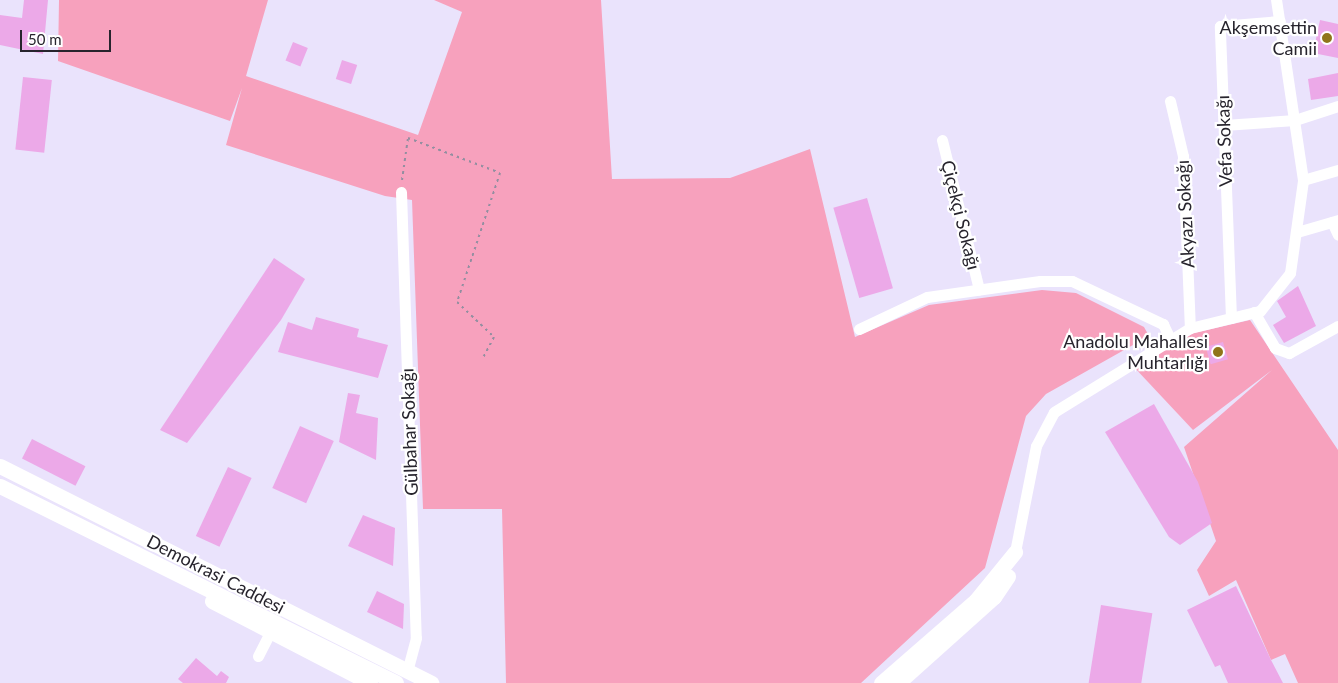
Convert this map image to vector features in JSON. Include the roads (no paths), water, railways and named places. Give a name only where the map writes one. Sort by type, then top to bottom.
[{"type":"main road","name":"Demokrasi Caddesi","points":[[0,466],[411,677],[431,683]]},
{"type":"main road","name":"Demokrasi Caddesi","points":[[0,486],[92,531],[273,627],[396,683]]},
{"type":"main road","points":[[881,683],[976,600],[1015,552]]},
{"type":"main road","points":[[898,683],[994,597],[1009,574],[1015,552]]},
{"type":"main road","points":[[273,627],[370,683]]},
{"type":"street","points":[[1015,552],[1042,428],[1054,412],[1190,328],[1260,311],[1290,273],[1298,232],[1303,180],[1276,0]]},
{"type":"street","name":"Vefa Sokağı","points":[[1231,318],[1220,26],[1280,21]]},
{"type":"street","name":"Akyazı Sokağı","points":[[1170,101],[1183,156],[1190,328]]},
{"type":"street","points":[[1224,125],[1295,120],[1338,106]]},
{"type":"street","name":"Çiçekçi Sokağı","points":[[942,140],[979,290]]},
{"type":"street","points":[[1303,180],[1338,170]]},
{"type":"street","name":"Gülbahar Sokağı","points":[[401,192],[416,638],[411,677]]},
{"type":"street","points":[[1298,232],[1335,221],[1338,235]]},
{"type":"street","points":[[859,329],[928,298],[979,290],[1072,281],[1162,324],[1170,339]]},
{"type":"street","points":[[1254,312],[1272,344],[1289,353],[1338,326]]},
{"type":"street","points":[[258,656],[273,627]]},
{"type":"place","name":"Akşemsettin Camii","points":[[1327,38]]},
{"type":"place","name":"Anadolu Mahallesi Muhtarlığı","points":[[1218,352]]}]
